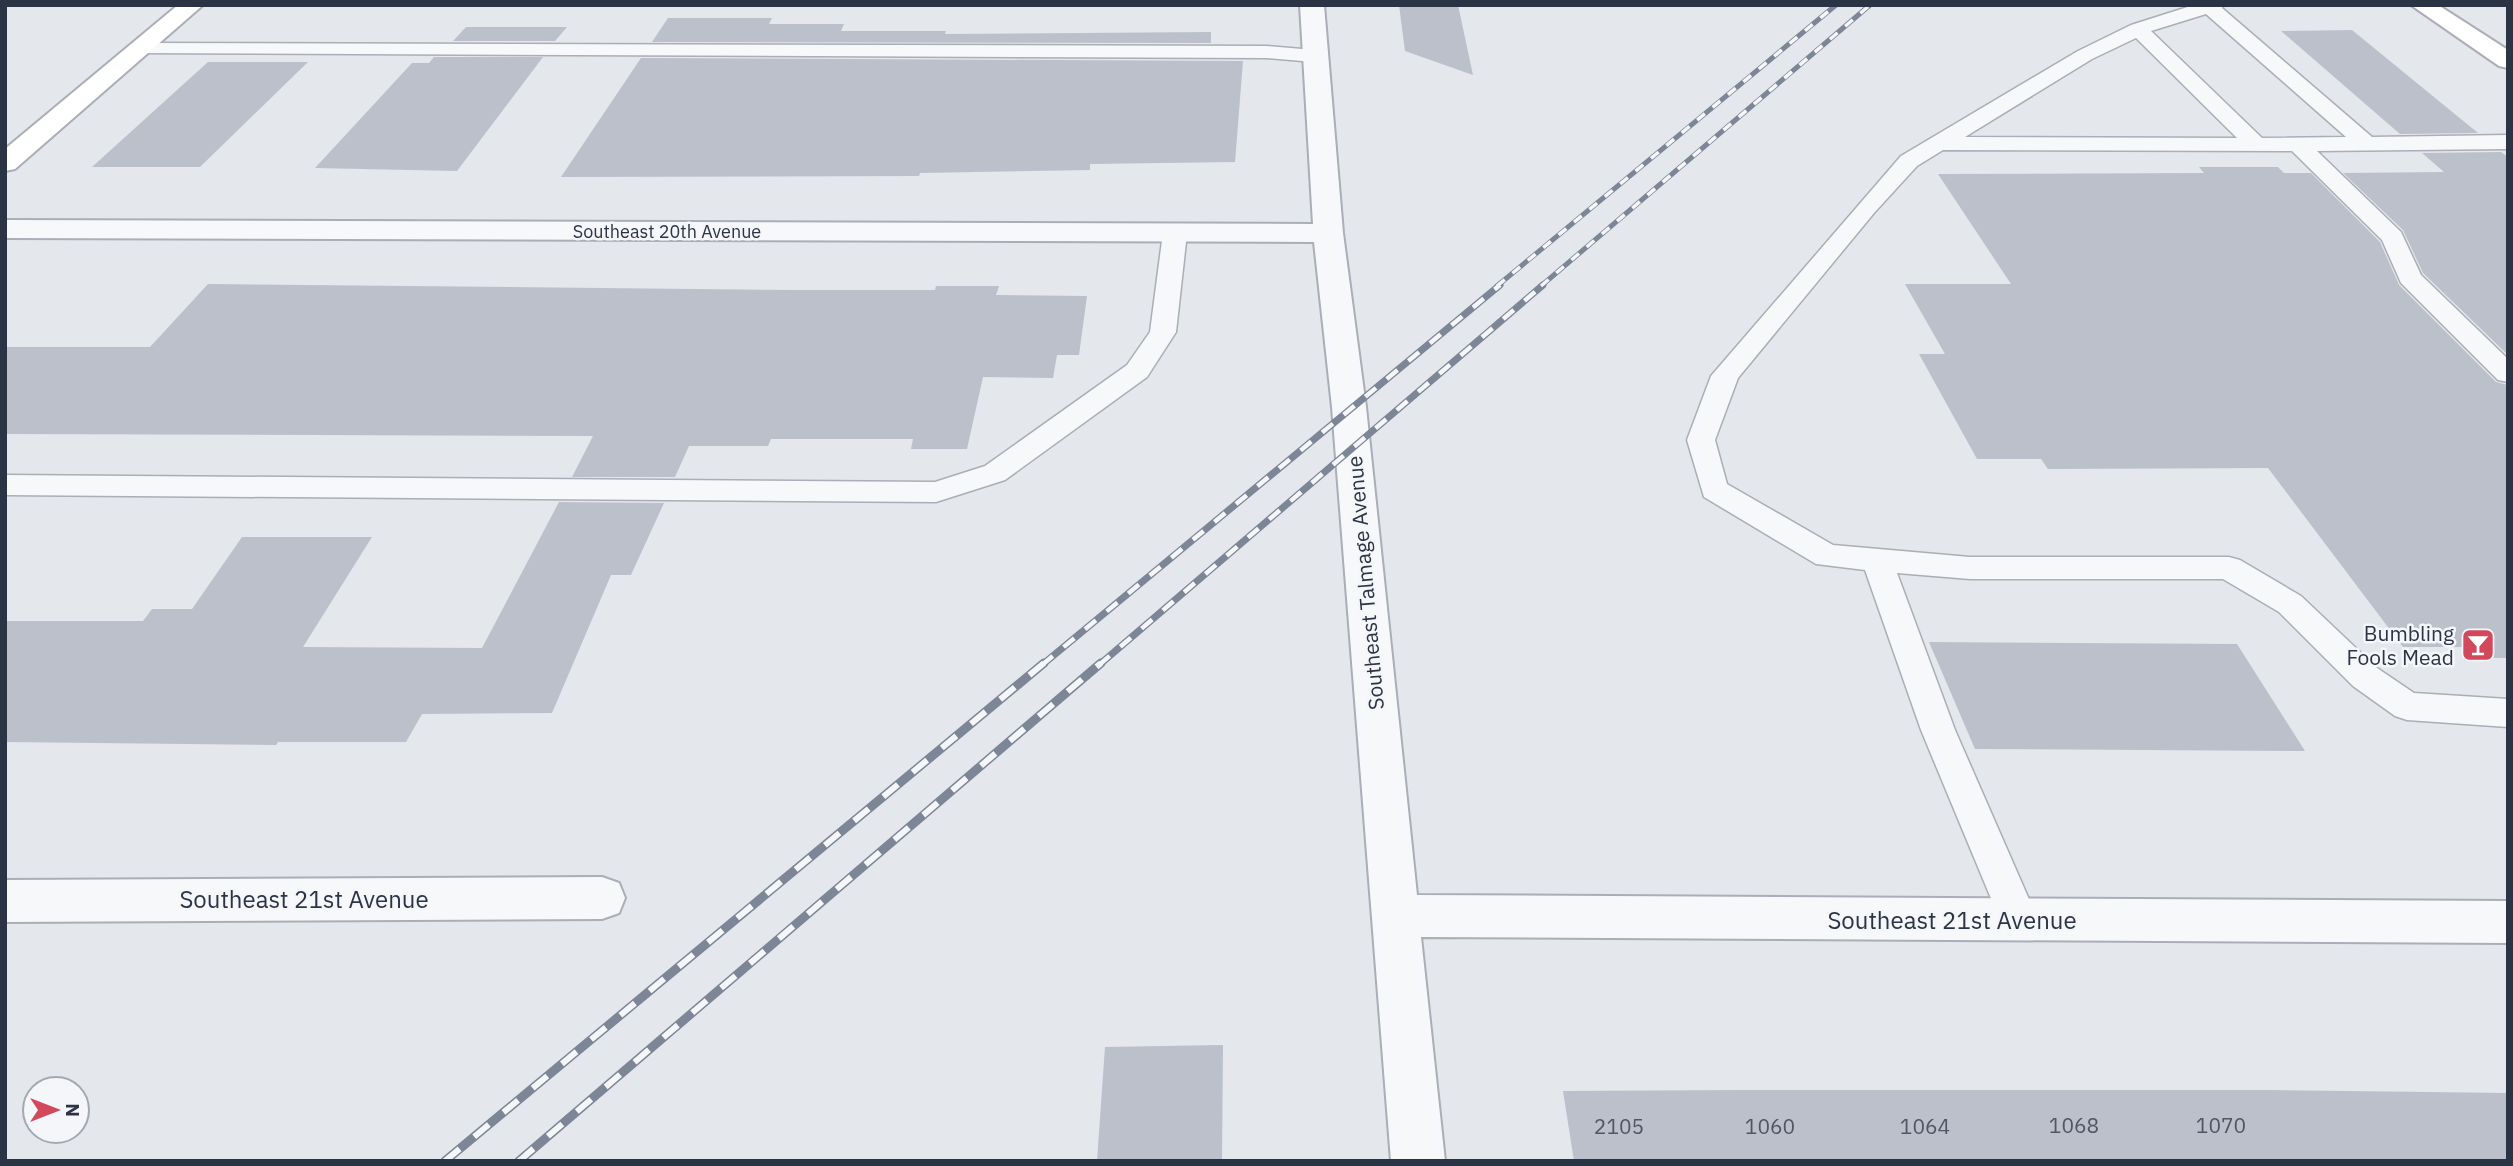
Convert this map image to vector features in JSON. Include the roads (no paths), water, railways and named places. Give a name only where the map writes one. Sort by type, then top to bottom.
[{"type":"street","points":[[5,163],[191,5]]},
{"type":"street","name":"Southeast Talmage Avenue","points":[[1312,5],[1328,233],[1349,407],[1418,1161]]},
{"type":"street","points":[[2421,5],[2508,61]]},
{"type":"street","name":"Southeast 20th Avenue","points":[[5,229],[1328,233]]},
{"type":"street","name":"Southeast 21st Avenue","points":[[5,901],[602,898]]},
{"type":"street","name":"Southeast 21st Avenue","points":[[1396,916],[2508,922]]},
{"type":"lane","points":[[2366,143],[2213,6],[2138,29],[2085,55],[1909,161],[1724,376],[1701,440],[1714,490],[1827,556],[1970,568],[2229,568],[2290,604],[2365,677],[2407,706],[2508,713]]},
{"type":"lane","points":[[2138,29],[2257,145]]},
{"type":"lane","points":[[140,49],[1267,52],[1314,56]]},
{"type":"lane","points":[[1938,143],[2257,145],[2508,142]]},
{"type":"lane","points":[[2298,144],[2393,237],[2410,278],[2508,374]]},
{"type":"lane","points":[[5,485],[936,492],[995,472],[1137,371],[1163,332],[1175,233]]},
{"type":"lane","points":[[1877,561],[1938,730],[2019,920]]},
{"type":"railway","points":[[1497,286],[1836,5]]},
{"type":"railway","points":[[1541,286],[1870,5]]},
{"type":"railway","points":[[1042,665],[1500,285]]},
{"type":"railway","points":[[1099,665],[1543,285]]},
{"type":"railway","points":[[445,1161],[1044,663]]},
{"type":"railway","points":[[519,1161],[1101,663]]},
{"type":"place","name":"Bumbling Fools Mead","points":[[2478,645]]}]
